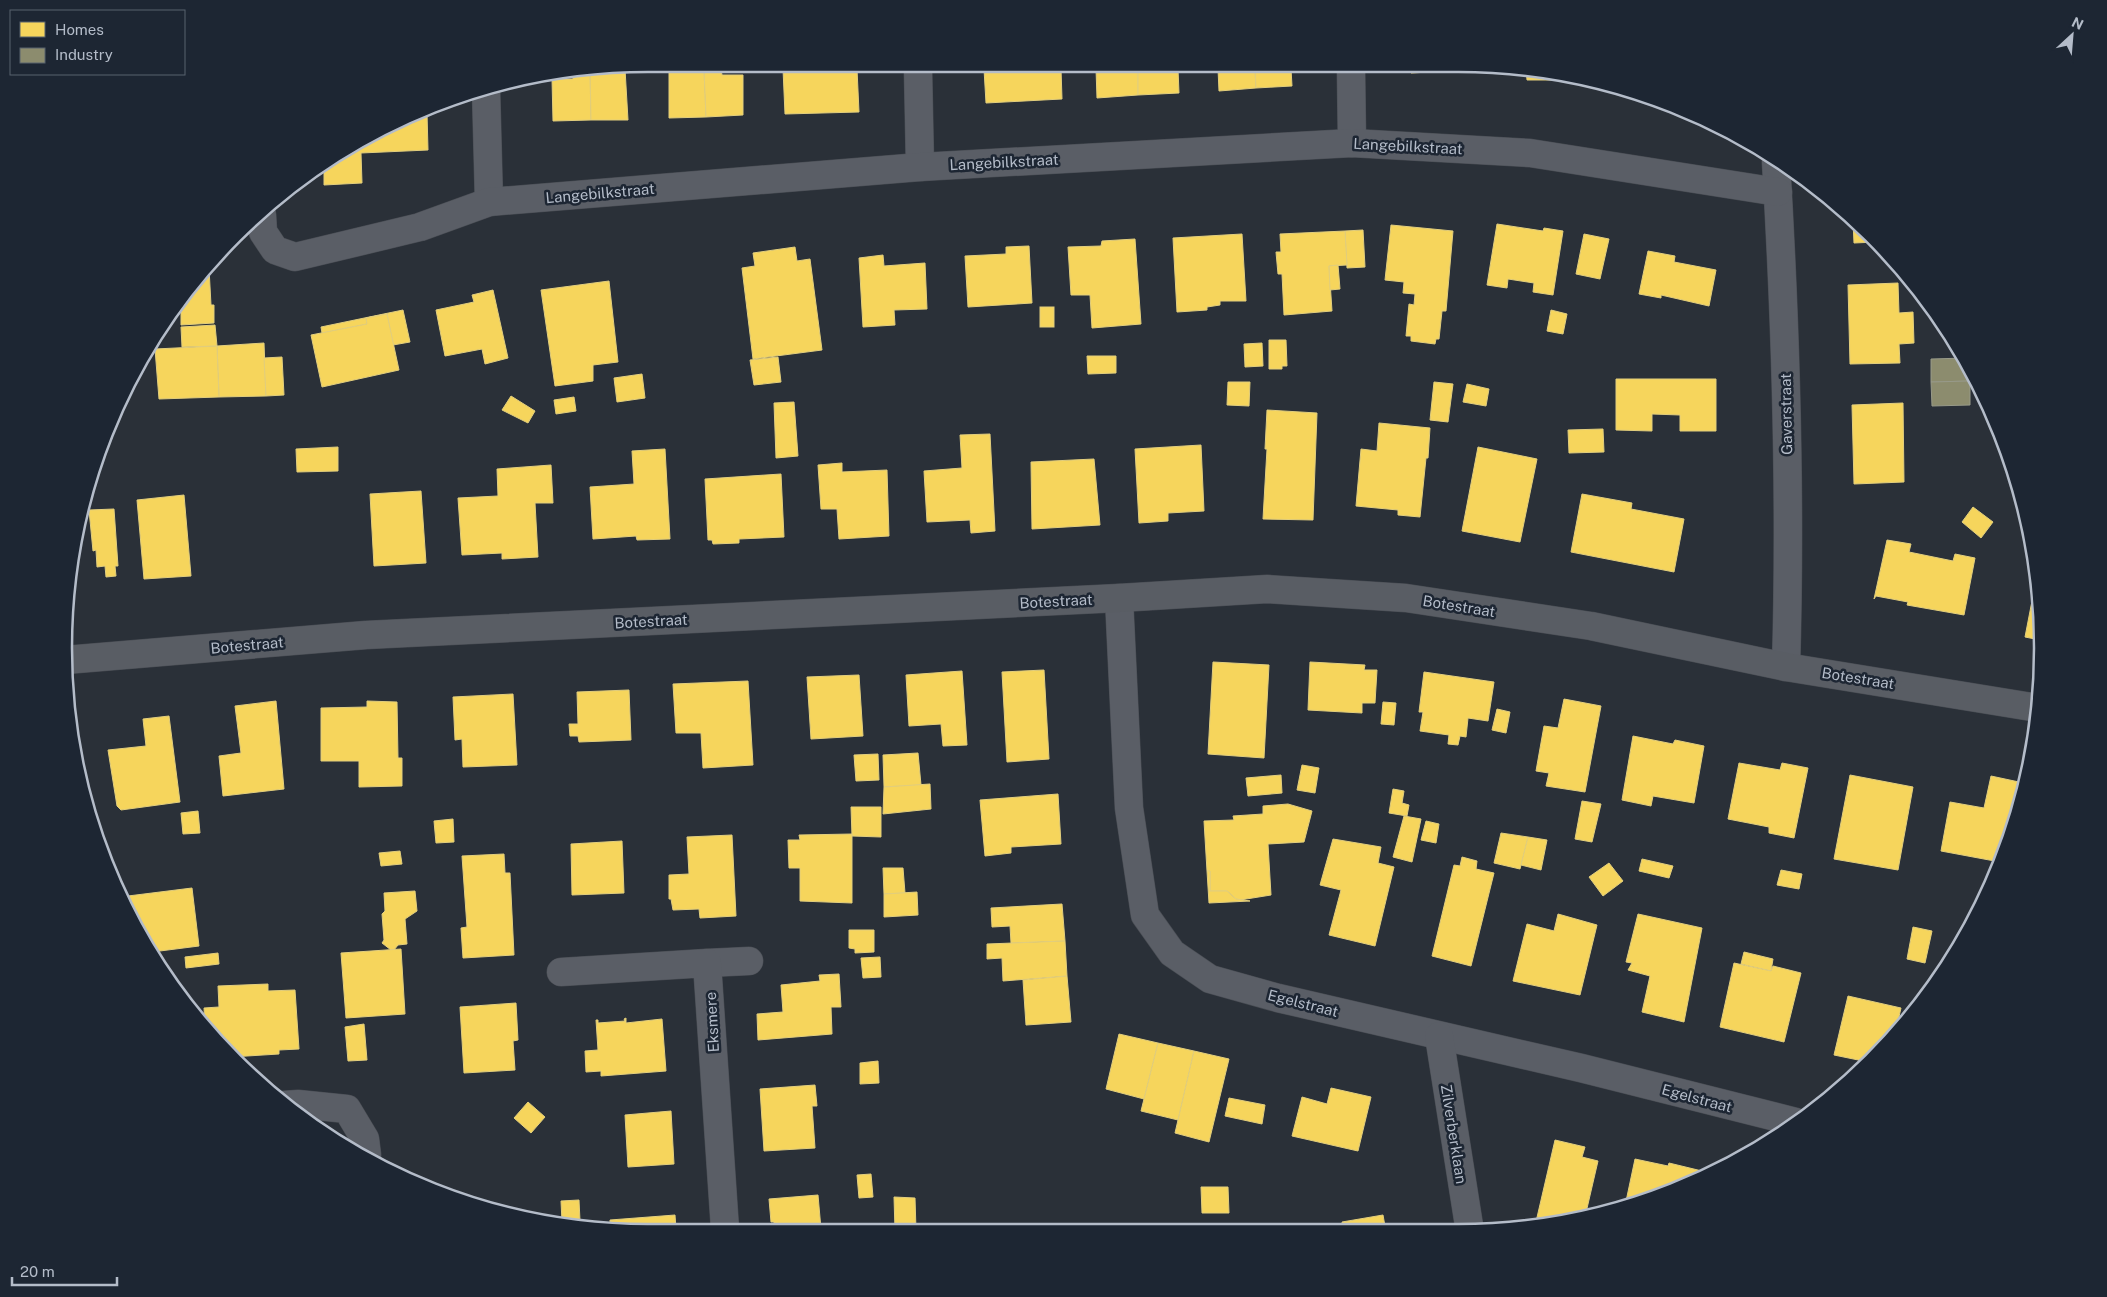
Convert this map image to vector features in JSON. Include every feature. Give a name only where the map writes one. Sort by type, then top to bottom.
[{"type":"street","points":[[918,72],[920,167]]},
{"type":"street","points":[[1351,72],[1352,143]]},
{"type":"street","points":[[486,96],[490,202]]},
{"type":"street","name":"Langebilkstraat","points":[[262,221],[263,232],[275,250],[295,257],[420,227],[490,202],[920,167],[1352,143],[1530,153],[1778,192]]},
{"type":"street","name":"Gaverstraat","points":[[1776,168],[1787,396],[1788,598],[1786,667]]},
{"type":"street","name":"Botestraat","points":[[73,659],[366,635],[1267,589],[1406,598],[1591,626],[1786,667],[2031,707]]},
{"type":"street","name":"Egelstraat","points":[[1119,598],[1129,808],[1145,914],[1172,954],[1210,979],[1278,998],[1582,1068],[1788,1120]]},
{"type":"street","points":[[561,972],[749,961]]},
{"type":"street","name":"Eksmere","points":[[708,963],[726,1224]]},
{"type":"street","name":"Zilverberklaan","points":[[1439,1036],[1469,1224]]},
{"type":"street","points":[[297,1104],[347,1109],[365,1139],[366,1150]]},
{"type":"building: Homes","points":[[669,72],[704,72],[706,117],[669,118]]},
{"type":"building: Homes","points":[[704,72],[722,72],[722,75],[743,75],[743,115],[706,117]]},
{"type":"building: Homes","points":[[783,72],[857,72],[859,112],[785,114]]},
{"type":"building: Homes","points":[[984,72],[1061,72],[1062,99],[986,103]]},
{"type":"building: Homes","points":[[1096,72],[1138,72],[1138,95],[1097,98]]},
{"type":"building: Homes","points":[[1138,72],[1178,72],[1179,93],[1138,95]]},
{"type":"building: Homes","points":[[1218,72],[1255,72],[1256,88],[1219,91]]},
{"type":"building: Homes","points":[[1255,72],[1291,72],[1292,86],[1256,88]]},
{"type":"building: Homes","points":[[625,73],[628,120],[591,120],[590,76]]},
{"type":"building: Homes","points":[[590,76],[591,120],[553,121],[552,81],[573,79],[573,77]]},
{"type":"building: Homes","points":[[1527,76],[1550,80],[1527,80]]},
{"type":"building: Homes","points":[[427,116],[428,150],[361,153],[362,183],[324,185],[324,173],[328,170],[360,150]]},
{"type":"building: Homes","points":[[1497,224],[1543,231],[1544,228],[1563,231],[1553,295],[1533,292],[1534,283],[1508,279],[1507,288],[1487,285]]},
{"type":"building: Homes","points":[[1391,225],[1453,231],[1446,311],[1442,311],[1439,339],[1436,339],[1435,344],[1411,341],[1411,336],[1406,336],[1409,304],[1414,305],[1415,294],[1403,293],[1404,282],[1385,280]]},
{"type":"building: Homes","points":[[1853,229],[1867,242],[1854,243]]},
{"type":"building: Homes","points":[[1363,230],[1365,267],[1347,268],[1345,231]]},
{"type":"building: Homes","points":[[1345,231],[1347,265],[1329,266],[1332,311],[1284,315],[1282,274],[1278,274],[1276,252],[1281,252],[1280,234]]},
{"type":"building: Homes","points":[[1242,234],[1246,301],[1220,301],[1220,305],[1207,307],[1207,310],[1177,312],[1173,238]]},
{"type":"building: Homes","points":[[1584,234],[1609,239],[1600,279],[1576,274]]},
{"type":"building: Homes","points":[[1135,239],[1141,324],[1092,328],[1090,295],[1071,295],[1068,247],[1101,246],[1102,241]]},
{"type":"building: Homes","points":[[1029,246],[1032,303],[968,307],[965,256],[1006,254],[1006,247]]},
{"type":"building: Homes","points":[[795,247],[797,261],[810,259],[822,350],[753,359],[742,268],[755,266],[753,253]]},
{"type":"building: Homes","points":[[1648,251],[1675,256],[1674,262],[1716,270],[1709,306],[1661,295],[1661,298],[1639,294]]},
{"type":"building: Homes","points":[[883,255],[884,266],[925,263],[927,309],[894,310],[895,325],[863,327],[859,258]]},
{"type":"building: Homes","points":[[1338,265],[1340,289],[1330,290],[1329,266]]},
{"type":"building: Homes","points":[[209,276],[211,305],[214,305],[214,323],[181,325],[181,313]]},
{"type":"building: Homes","points":[[609,281],[618,362],[593,365],[593,381],[555,386],[541,290]]},
{"type":"building: Homes","points":[[1898,283],[1899,313],[1913,312],[1914,343],[1899,344],[1900,363],[1850,364],[1848,285]]},
{"type":"building: Homes","points":[[493,290],[508,358],[485,364],[482,349],[445,356],[436,310],[474,302],[472,295]]},
{"type":"building: Homes","points":[[1040,307],[1054,307],[1054,327],[1040,327]]},
{"type":"building: Homes","points":[[403,310],[410,342],[393,345],[387,314],[366,318],[367,324],[322,333],[321,327]]},
{"type":"building: Homes","points":[[1551,310],[1567,314],[1563,334],[1547,331]]},
{"type":"building: Homes","points":[[387,314],[399,370],[322,387],[311,335],[367,324],[366,318]]},
{"type":"building: Homes","points":[[215,325],[217,346],[182,347],[181,327]]},
{"type":"building: Homes","points":[[1269,340],[1286,340],[1287,366],[1282,366],[1282,369],[1269,369]]},
{"type":"building: Homes","points":[[264,343],[266,396],[219,397],[217,346]]},
{"type":"building: Homes","points":[[1262,343],[1263,366],[1245,367],[1244,344]]},
{"type":"building: Homes","points":[[217,346],[219,397],[159,399],[155,352],[157,349]]},
{"type":"building: Homes","points":[[1087,356],[1116,356],[1116,373],[1088,374]]},
{"type":"building: Homes","points":[[282,357],[284,395],[266,396],[264,358]]},
{"type":"building: Homes","points":[[778,357],[781,382],[754,385],[750,360]]},
{"type":"building: Homes","points":[[642,374],[645,398],[617,402],[614,378]]},
{"type":"building: Homes","points":[[1616,379],[1716,379],[1716,431],[1680,431],[1680,415],[1652,414],[1652,431],[1616,430]]},
{"type":"building: Homes","points":[[1228,382],[1250,382],[1249,406],[1227,405]]},
{"type":"building: Homes","points":[[1434,382],[1453,384],[1448,422],[1430,420]]},
{"type":"building: Homes","points":[[1467,384],[1489,389],[1486,406],[1463,402]]},
{"type":"building: Homes","points":[[511,396],[535,411],[528,423],[502,410]]},
{"type":"building: Homes","points":[[574,397],[576,411],[556,414],[554,400]]},
{"type":"building: Homes","points":[[794,402],[798,456],[776,458],[774,403]]},
{"type":"building: Homes","points":[[1903,403],[1904,482],[1854,484],[1852,405]]},
{"type":"building: Homes","points":[[1267,410],[1317,413],[1313,520],[1263,519]]},
{"type":"building: Homes","points":[[1379,423],[1430,428],[1420,517],[1398,515],[1398,510],[1356,506],[1361,449],[1377,451]]},
{"type":"building: Homes","points":[[1603,429],[1604,452],[1569,453],[1568,430]]},
{"type":"building: Homes","points":[[990,434],[995,531],[971,533],[970,520],[927,522],[924,471],[962,468],[960,435]]},
{"type":"building: Homes","points":[[1201,445],[1204,511],[1168,513],[1168,521],[1139,523],[1135,449]]},
{"type":"building: Homes","points":[[338,447],[338,471],[297,472],[296,449]]},
{"type":"building: Homes","points":[[1478,447],[1537,459],[1520,542],[1462,531]]},
{"type":"building: Homes","points":[[665,449],[670,539],[637,540],[636,536],[593,539],[590,487],[634,484],[632,451]]},
{"type":"building: Homes","points":[[1094,459],[1100,525],[1032,529],[1031,462]]},
{"type":"building: Homes","points":[[842,463],[842,472],[887,470],[889,536],[839,539],[837,509],[821,509],[818,465]]},
{"type":"building: Homes","points":[[551,465],[553,503],[535,503],[538,557],[502,559],[502,553],[462,555],[458,498],[498,496],[497,469]]},
{"type":"building: Homes","points":[[781,474],[784,537],[739,539],[739,543],[713,544],[712,540],[708,540],[705,479]]},
{"type":"building: Homes","points":[[421,491],[426,563],[374,566],[370,494]]},
{"type":"building: Homes","points":[[1582,494],[1632,503],[1631,509],[1684,519],[1674,572],[1571,552]]},
{"type":"building: Homes","points":[[184,495],[191,576],[144,579],[137,500]]},
{"type":"building: Homes","points":[[1973,507],[1993,522],[1981,538],[1962,522]]},
{"type":"building: Homes","points":[[114,509],[118,566],[115,566],[116,576],[106,577],[105,566],[97,567],[96,550],[93,551],[90,510]]},
{"type":"building: Homes","points":[[1887,540],[1911,544],[1909,552],[1953,561],[1955,554],[1975,558],[1964,615],[1907,605],[1908,602],[1876,596],[1874,599]]},
{"type":"building: Homes","points":[[2032,600],[2034,639],[2025,637]]},
{"type":"building: Homes","points":[[1213,662],[1269,665],[1264,758],[1208,754]]},
{"type":"building: Homes","points":[[1310,662],[1365,665],[1364,670],[1377,670],[1375,703],[1362,703],[1362,713],[1308,710]]},
{"type":"building: Homes","points":[[1044,670],[1049,759],[1007,762],[1002,672]]},
{"type":"building: Homes","points":[[962,671],[967,745],[943,746],[941,724],[909,726],[906,675]]},
{"type":"building: Homes","points":[[1424,672],[1494,682],[1488,721],[1468,718],[1466,737],[1460,736],[1458,745],[1448,744],[1449,735],[1420,731],[1423,712],[1419,712]]},
{"type":"building: Homes","points":[[859,675],[863,736],[811,739],[807,677]]},
{"type":"building: Homes","points":[[748,681],[753,765],[703,768],[701,733],[676,733],[673,684]]},
{"type":"building: Homes","points":[[629,690],[631,740],[579,742],[578,736],[570,736],[569,724],[578,724],[577,692]]},
{"type":"building: Homes","points":[[513,694],[517,765],[463,767],[462,739],[455,740],[453,697]]},
{"type":"building: Homes","points":[[1564,699],[1601,706],[1585,792],[1546,786],[1549,773],[1536,771],[1544,726],[1558,728]]},
{"type":"building: Homes","points":[[276,701],[284,789],[223,796],[219,756],[241,753],[235,706]]},
{"type":"building: Homes","points":[[367,701],[397,702],[398,758],[402,758],[402,786],[359,787],[359,761],[321,761],[321,708],[367,707]]},
{"type":"building: Homes","points":[[1383,702],[1396,703],[1394,725],[1381,724]]},
{"type":"building: Homes","points":[[1497,709],[1510,712],[1506,733],[1492,730]]},
{"type":"building: Homes","points":[[169,716],[180,802],[121,810],[117,806],[108,750],[146,746],[143,719]]},
{"type":"building: Homes","points":[[1633,736],[1673,744],[1675,740],[1704,746],[1694,803],[1653,796],[1651,806],[1622,800]]},
{"type":"building: Homes","points":[[918,753],[921,785],[884,787],[883,755]]},
{"type":"building: Homes","points":[[878,754],[879,780],[856,781],[854,755]]},
{"type":"building: Homes","points":[[1739,763],[1780,770],[1782,763],[1808,768],[1794,838],[1769,833],[1769,827],[1728,819]]},
{"type":"building: Homes","points":[[1302,765],[1319,768],[1315,793],[1297,790]]},
{"type":"building: Homes","points":[[1281,775],[1282,793],[1248,796],[1246,778]]},
{"type":"building: Homes","points":[[1850,775],[1913,787],[1898,870],[1834,859]]},
{"type":"building: Homes","points":[[1991,776],[2018,782],[2004,834],[1994,861],[1941,851],[1950,802],[1984,808]]},
{"type":"building: Homes","points":[[930,784],[931,809],[883,814],[884,787]]},
{"type":"building: Homes","points":[[1393,789],[1404,791],[1402,803],[1409,805],[1407,816],[1389,813]]},
{"type":"building: Homes","points":[[1058,794],[1061,844],[1011,847],[1011,853],[985,856],[980,800]]},
{"type":"building: Homes","points":[[1582,801],[1601,804],[1592,842],[1575,839]]},
{"type":"building: Homes","points":[[1288,804],[1312,811],[1304,842],[1268,844],[1271,895],[1240,900],[1227,891],[1210,891],[1210,871],[1207,871],[1204,821],[1234,820],[1233,816],[1263,814],[1263,806]]},
{"type":"building: Homes","points":[[851,807],[881,807],[881,837],[852,836]]},
{"type":"building: Homes","points":[[198,811],[200,833],[183,834],[181,813]]},
{"type":"building: Homes","points":[[1404,816],[1421,819],[1412,862],[1393,857]]},
{"type":"building: Homes","points":[[453,819],[454,842],[436,843],[434,821]]},
{"type":"building: Homes","points":[[1426,821],[1439,824],[1436,843],[1421,840]]},
{"type":"building: Homes","points":[[1501,833],[1528,837],[1520,869],[1494,863]]},
{"type":"building: Homes","points":[[852,834],[852,903],[800,901],[800,868],[789,868],[788,840],[800,840],[799,835]]},
{"type":"building: Homes","points":[[732,835],[736,916],[700,918],[699,909],[673,910],[671,899],[669,899],[669,875],[689,874],[687,837]]},
{"type":"building: Homes","points":[[1528,837],[1547,840],[1541,870],[1521,865]]},
{"type":"building: Homes","points":[[1333,839],[1381,847],[1378,863],[1394,867],[1375,946],[1329,935],[1341,890],[1320,885]]},
{"type":"building: Homes","points":[[622,841],[624,893],[572,895],[571,844]]},
{"type":"building: Homes","points":[[400,851],[402,864],[381,866],[379,853]]},
{"type":"building: Homes","points":[[504,854],[505,873],[510,873],[514,955],[463,958],[461,928],[467,927],[462,856]]},
{"type":"building: Homes","points":[[1462,857],[1477,861],[1476,869],[1494,873],[1471,966],[1432,956],[1454,865],[1460,866]]},
{"type":"building: Homes","points":[[1642,859],[1673,866],[1669,878],[1639,871]]},
{"type":"building: Homes","points":[[1609,863],[1623,881],[1603,896],[1589,877]]},
{"type":"building: Homes","points":[[883,868],[903,868],[905,893],[884,894]]},
{"type":"building: Homes","points":[[1781,870],[1802,874],[1799,889],[1777,885]]},
{"type":"building: Homes","points":[[1207,871],[1210,871],[1210,891],[1227,891],[1236,899],[1250,901],[1209,903]]},
{"type":"building: Homes","points":[[192,888],[199,946],[159,951],[129,896]]},
{"type":"building: Homes","points":[[415,891],[417,911],[405,919],[407,944],[398,945],[394,950],[391,950],[382,943],[384,940],[382,914],[385,911],[384,893]]},
{"type":"building: Homes","points":[[917,892],[918,915],[884,917],[884,894]]},
{"type":"building: Homes","points":[[1062,904],[1065,941],[1011,943],[1010,926],[992,927],[991,908]]},
{"type":"building: Homes","points":[[1558,914],[1597,925],[1580,995],[1513,981],[1527,924],[1554,931]]},
{"type":"building: Homes","points":[[1638,914],[1702,928],[1684,1022],[1642,1012],[1650,976],[1628,970],[1632,963],[1626,962]]},
{"type":"building: Homes","points":[[1913,927],[1932,931],[1925,963],[1907,959]]},
{"type":"building: Homes","points":[[849,930],[874,930],[874,952],[855,953],[855,949],[849,948]]},
{"type":"building: Homes","points":[[1065,941],[1067,976],[1003,981],[1002,958],[987,959],[987,944]]},
{"type":"building: Homes","points":[[401,949],[405,1014],[346,1018],[341,953]]},
{"type":"building: Homes","points":[[1744,952],[1773,959],[1771,971],[1741,964]]},
{"type":"building: Homes","points":[[218,953],[219,964],[186,968],[185,957]]},
{"type":"building: Homes","points":[[880,957],[881,977],[863,978],[861,958]]},
{"type":"building: Homes","points":[[1734,963],[1771,971],[1773,966],[1801,973],[1784,1042],[1720,1027]]},
{"type":"building: Homes","points":[[839,974],[841,1007],[831,1007],[832,1034],[758,1040],[757,1014],[783,1012],[781,985],[820,981],[819,975]]},
{"type":"building: Homes","points":[[1067,976],[1071,1022],[1026,1025],[1023,980]]},
{"type":"building: Homes","points":[[268,984],[268,991],[295,990],[299,1049],[279,1050],[279,1054],[241,1056],[204,1015],[204,1008],[219,1007],[218,986]]},
{"type":"building: Homes","points":[[1848,996],[1901,1008],[1898,1020],[1861,1061],[1834,1055]]},
{"type":"building: Homes","points":[[516,1003],[518,1040],[513,1041],[515,1070],[464,1073],[460,1007]]},
{"type":"building: Homes","points":[[626,1018],[626,1023],[662,1019],[666,1071],[601,1076],[601,1071],[586,1072],[585,1051],[598,1050],[596,1020],[598,1020],[598,1023],[625,1021],[624,1019]]},
{"type":"building: Homes","points":[[364,1024],[367,1060],[348,1061],[345,1027]]},
{"type":"building: Homes","points":[[1119,1034],[1158,1043],[1144,1099],[1106,1089]]},
{"type":"building: Homes","points":[[1158,1043],[1194,1051],[1178,1120],[1141,1111]]},
{"type":"building: Homes","points":[[1194,1051],[1229,1059],[1209,1142],[1175,1133]]},
{"type":"building: Homes","points":[[878,1061],[879,1083],[860,1084],[860,1063]]},
{"type":"building: Homes","points":[[815,1085],[817,1106],[812,1106],[815,1148],[764,1151],[760,1089]]},
{"type":"building: Homes","points":[[1331,1088],[1371,1097],[1358,1151],[1292,1136],[1302,1097],[1327,1104]]},
{"type":"building: Homes","points":[[1229,1098],[1265,1105],[1262,1124],[1225,1116]]},
{"type":"building: Homes","points":[[528,1102],[545,1117],[531,1133],[514,1118]]},
{"type":"building: Homes","points":[[671,1111],[674,1164],[628,1167],[625,1115]]},
{"type":"building: Homes","points":[[1555,1140],[1585,1147],[1582,1157],[1598,1161],[1587,1210],[1537,1220]]},
{"type":"building: Homes","points":[[1635,1159],[1668,1166],[1669,1163],[1701,1171],[1679,1181],[1626,1199]]},
{"type":"building: Homes","points":[[871,1174],[873,1197],[859,1198],[857,1175]]},
{"type":"building: Homes","points":[[1201,1187],[1228,1187],[1229,1213],[1202,1213]]},
{"type":"building: Homes","points":[[818,1195],[821,1224],[774,1224],[774,1222],[771,1222],[769,1199]]},
{"type":"building: Homes","points":[[894,1197],[915,1198],[916,1224],[895,1224]]},
{"type":"building: Homes","points":[[579,1200],[580,1221],[562,1218],[561,1201]]},
{"type":"building: Homes","points":[[675,1215],[676,1224],[611,1223],[610,1220]]},
{"type":"building: Homes","points":[[1383,1215],[1385,1224],[1342,1224],[1342,1222]]},
{"type":"building: Industry","points":[[1955,358],[1968,381],[1931,382],[1931,359]]},
{"type":"building: Industry","points":[[1968,381],[1970,385],[1970,405],[1932,406],[1931,382]]}]
